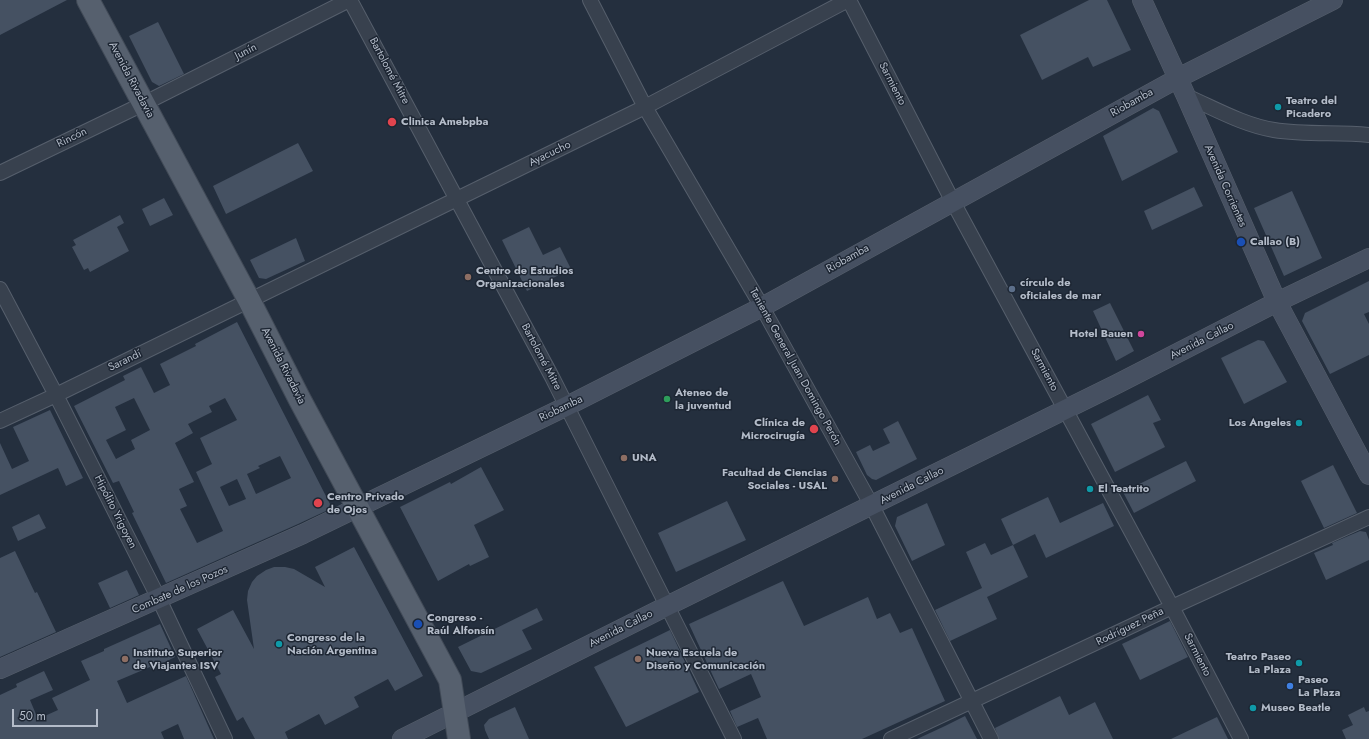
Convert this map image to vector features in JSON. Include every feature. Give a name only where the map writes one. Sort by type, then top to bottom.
[{"type":"main road","name":"Avenida Rivadavia","points":[[88,0],[450,680],[459,739]]},
{"type":"street","name":"Junín","points":[[143,104],[350,0]]},
{"type":"street","name":"Bartolomé Mitre","points":[[350,0],[567,406],[734,739]]},
{"type":"street","name":"Teniente General Juan Domingo Perón","points":[[590,0],[645,107],[762,306],[872,506],[992,739]]},
{"type":"street","name":"Ayacucho","points":[[248,300],[458,200],[645,107],[848,0]]},
{"type":"street","name":"Sarmiento","points":[[848,0],[953,202],[1172,607],[1241,739]]},
{"type":"street","name":"Avenida Corrientes","points":[[1142,0],[1277,302],[1369,475]]},
{"type":"street","name":"Riobamba","points":[[358,508],[567,406],[762,306],[1178,79],[1333,0]]},
{"type":"street","points":[[1186,96],[1242,120],[1272,130],[1369,135]]},
{"type":"street","name":"Rincón","points":[[0,173],[143,104]]},
{"type":"street","name":"Avenida Callao","points":[[402,739],[667,606],[872,506],[1277,302],[1369,258]]},
{"type":"street","name":"Hipólito Yrigoyen","points":[[0,289],[56,395],[159,599],[225,739]]},
{"type":"street","name":"Sarandí","points":[[0,421],[248,300]]},
{"type":"street","name":"Combate de los Pozos","points":[[0,669],[159,599],[358,508]]},
{"type":"street","name":"Rodríguez Peña","points":[[891,739],[1172,607],[1369,517]]},
{"type":"building","points":[[0,0],[67,0],[0,35]]},
{"type":"building","points":[[1089,0],[1107,0],[1131,50],[1093,67],[1088,57],[1042,80],[1020,35]]},
{"type":"building","points":[[158,22],[184,74],[159,86],[152,82],[129,36]]},
{"type":"building","points":[[1153,108],[1159,111],[1178,152],[1122,181],[1103,136]]},
{"type":"building","points":[[298,143],[313,171],[226,214],[213,186]]},
{"type":"building","points":[[1194,187],[1203,206],[1152,230],[1144,211]]},
{"type":"building","points":[[1292,191],[1322,258],[1284,276],[1254,208]]},
{"type":"building","points":[[164,198],[173,215],[150,226],[142,209]]},
{"type":"building","points":[[120,215],[124,223],[117,227],[129,251],[90,272],[88,268],[84,270],[72,247],[76,245],[73,240]]},
{"type":"building","points":[[529,227],[543,255],[560,247],[571,269],[527,291],[502,240]]},
{"type":"building","points":[[296,238],[305,261],[266,279],[259,278],[250,260]]},
{"type":"building","points":[[1369,281],[1369,312],[1364,314],[1369,324],[1369,355],[1330,374],[1302,321],[1305,313]]},
{"type":"building","points":[[1110,303],[1134,351],[1116,361],[1093,311]]},
{"type":"building","points":[[237,322],[330,504],[328,510],[166,583],[132,513],[134,512],[119,481],[113,483],[74,406],[125,380],[123,376],[141,367],[154,393],[170,385],[160,364],[196,346],[195,344]],"holes":[[[134,398],[150,430],[131,440],[135,449],[116,459],[106,440],[126,430],[115,407]],[[225,398],[237,420],[200,438],[212,464],[196,472],[223,531],[197,543],[180,509],[187,506],[179,489],[194,482],[175,443],[193,433],[188,424],[212,412],[209,406]],[[280,456],[291,478],[256,494],[247,474],[260,468],[258,466]],[[237,479],[246,499],[229,506],[220,487]]]},
{"type":"building","points":[[1258,340],[1264,341],[1287,382],[1244,404],[1221,358]]},
{"type":"building","points":[[1148,395],[1161,420],[1153,423],[1165,447],[1115,472],[1091,424]]},
{"type":"building","points":[[50,410],[83,478],[66,486],[58,468],[0,495],[0,443],[12,469],[29,461],[13,427]]},
{"type":"building","points":[[898,421],[917,459],[876,480],[872,479],[867,475],[856,452],[870,445],[873,451],[890,443],[883,429]]},
{"type":"building","points":[[1186,461],[1196,481],[1134,513],[1123,492]]},
{"type":"building","points":[[1333,465],[1357,513],[1324,528],[1301,481]]},
{"type":"building","points":[[481,467],[504,510],[474,525],[489,557],[470,566],[469,564],[438,581],[400,507],[450,482],[451,484]]},
{"type":"building","points":[[1048,497],[1060,523],[1103,503],[1114,526],[1046,558],[1035,534],[1013,545],[1001,519]]},
{"type":"building","points":[[727,501],[746,540],[676,572],[658,533]]},
{"type":"building","points":[[927,503],[945,545],[912,561],[895,526],[897,517]]},
{"type":"building","points":[[39,514],[46,528],[18,541],[12,527]]},
{"type":"building","points":[[1360,531],[1366,532],[1369,540],[1369,560],[1326,580],[1314,553],[1333,545],[1332,543]]},
{"type":"building","points":[[985,543],[991,555],[1013,545],[1028,577],[987,597],[997,619],[950,641],[935,610],[982,588],[966,552]]},
{"type":"building","name":"Congreso de la Nación Argentina","points":[[354,547],[423,676],[395,691],[388,679],[354,697],[359,707],[325,725],[319,714],[285,732],[288,739],[255,739],[243,717],[237,721],[215,677],[221,674],[197,629],[233,610],[254,649],[247,600],[248,591],[252,582],[257,576],[274,567],[285,567],[294,569],[325,587],[315,567]]},
{"type":"building","points":[[15,551],[56,632],[0,657],[0,558]]},
{"type":"building","points":[[127,570],[139,595],[110,608],[98,583]]},
{"type":"building","points":[[783,581],[804,626],[868,597],[877,619],[890,613],[900,633],[912,628],[945,701],[862,739],[767,739],[758,718],[737,727],[730,711],[761,697],[751,674],[719,689],[689,624]]},
{"type":"building","points":[[537,608],[543,620],[522,630],[532,649],[481,673],[471,671],[458,647]]},
{"type":"building","points":[[1170,621],[1188,657],[1140,680],[1122,644]]},
{"type":"building","points":[[160,624],[175,657],[151,669],[150,667],[117,681],[127,703],[186,676],[214,739],[184,739],[178,724],[161,732],[164,739],[0,739],[0,695],[17,687],[16,684],[44,671],[53,690],[30,700],[38,719],[58,710],[52,698],[90,680],[81,661]]},
{"type":"building","points":[[670,630],[699,692],[626,727],[594,667]]},
{"type":"building","points":[[1060,696],[1069,715],[1095,702],[1113,739],[999,739],[995,728]]},
{"type":"building","points":[[515,707],[529,739],[489,739],[484,725],[489,719]]},
{"type":"building","points":[[1364,707],[1366,712],[1369,711],[1369,739],[1346,739],[1342,730],[1353,725],[1348,715]]},
{"type":"building","points":[[965,716],[977,739],[917,739],[945,726]]},
{"type":"building","points":[[1217,717],[1228,739],[1171,739]]},
{"type":"place","name":"Teatro del Picadero","points":[[1278,107]]},
{"type":"place","name":"Clinica Amebpba","points":[[392,122]]},
{"type":"place","name":"Callao (B)","points":[[1241,242]]},
{"type":"place","name":"Centro de Estudios Organizacionales","points":[[468,277]]},
{"type":"place","name":"círculo de oficiales de mar","points":[[1012,289]]},
{"type":"place","name":"Hotel Bauen","points":[[1141,334]]},
{"type":"place","name":"Ateneo de la juventud","points":[[667,399]]},
{"type":"place","name":"Los Angeles","points":[[1299,423]]},
{"type":"place","name":"Clínica de Microcirugía","points":[[814,429]]},
{"type":"place","name":"UNA","points":[[624,458]]},
{"type":"place","name":"Facultad de Ciencias Sociales - USAL","points":[[835,479]]},
{"type":"place","name":"El Teatrito","points":[[1090,489]]},
{"type":"place","name":"Centro Privado de Ojos","points":[[318,503]]},
{"type":"place","name":"Congreso - Raúl Alfonsín","points":[[418,624]]},
{"type":"place","name":"Congreso de la Nación Argentina","points":[[279,644]]},
{"type":"place","name":"Instituto Superior de Viajantes ISV","points":[[125,659]]},
{"type":"place","name":"Nueva Escuela de Diseño y Comunicación","points":[[638,659]]},
{"type":"place","name":"Teatro Paseo La Plaza","points":[[1299,663]]},
{"type":"place","name":"Paseo La Plaza","points":[[1290,686]]},
{"type":"place","name":"Museo Beatle","points":[[1253,708]]}]
